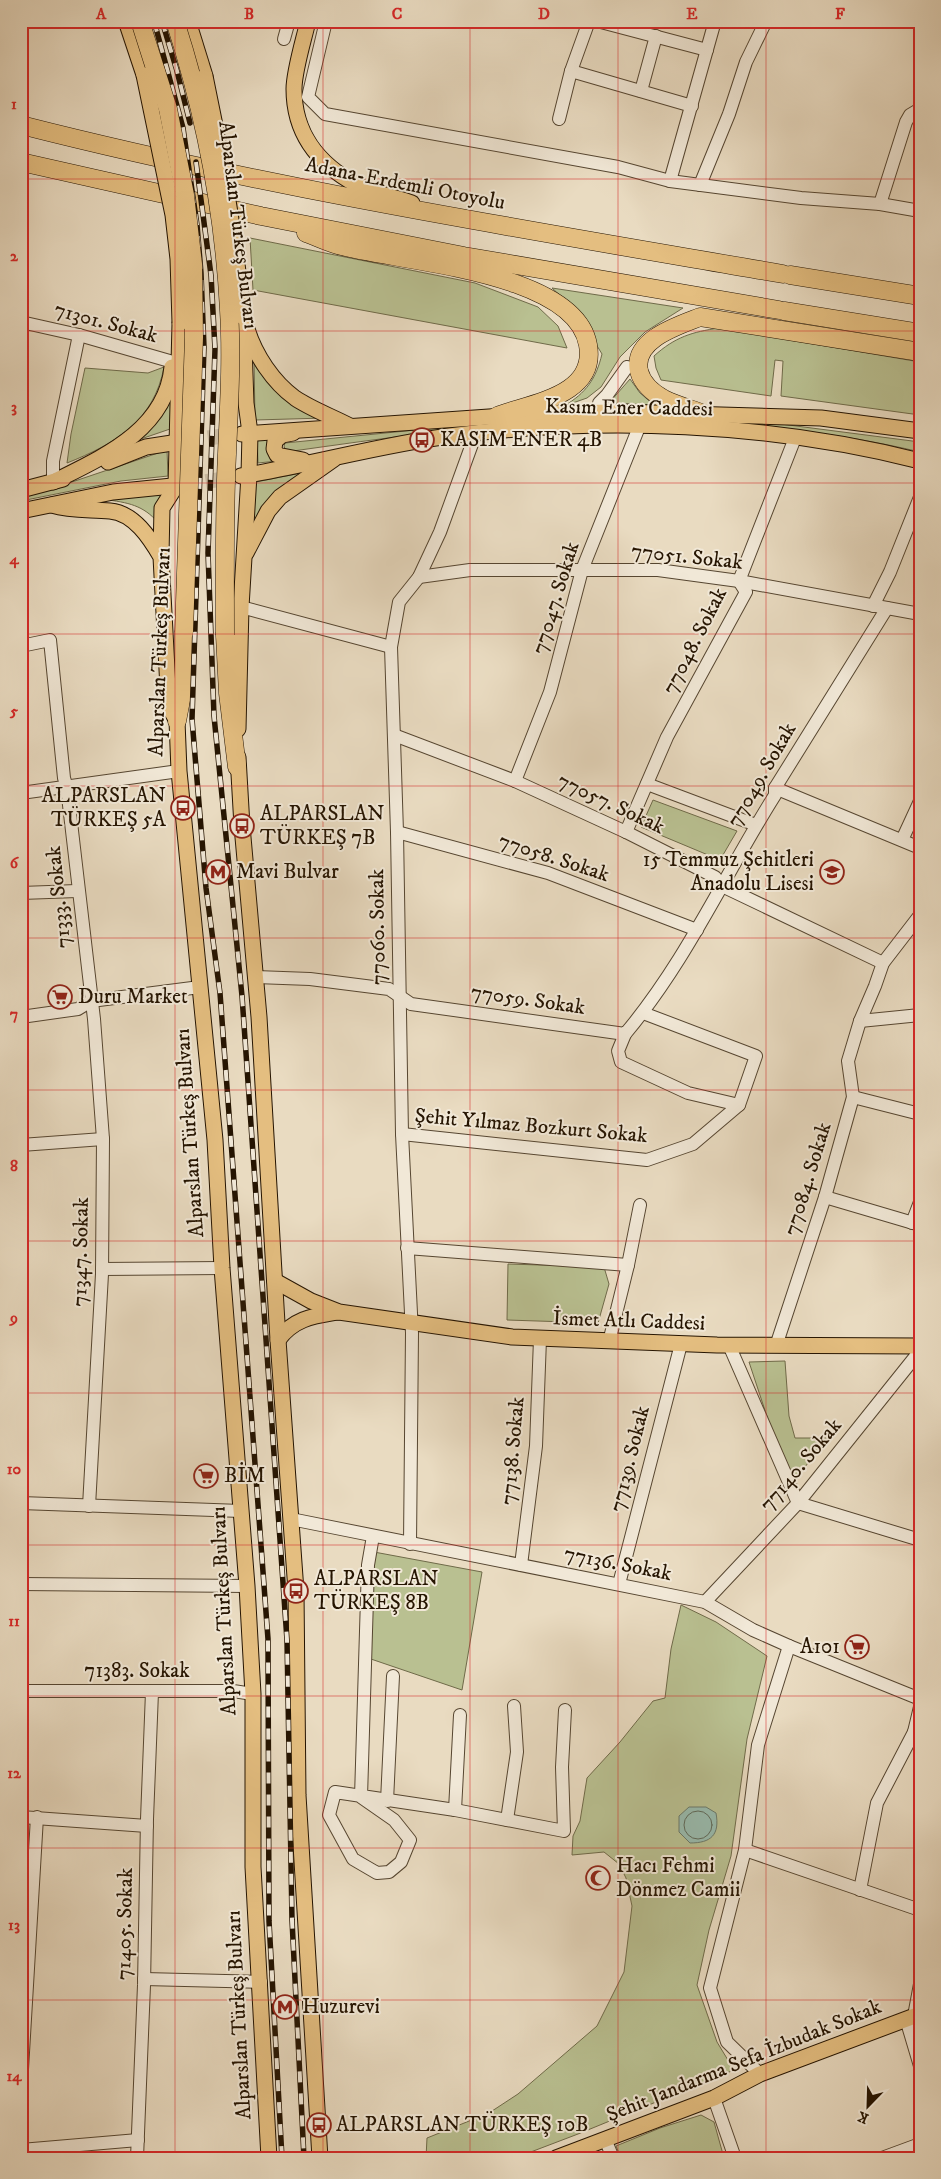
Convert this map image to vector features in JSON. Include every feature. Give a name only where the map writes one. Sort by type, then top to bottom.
[{"type":"highway","name":"Alparslan Türkeş Bulvarı","points":[[140,21],[168,110],[185,195],[193,264],[194,337],[184,684],[176,721]]},
{"type":"highway","name":"Alparslan Türkeş Bulvarı","points":[[175,21],[205,126],[215,186],[229,309],[230,379],[225,526],[225,636],[228,693],[237,767]]},
{"type":"highway","name":"Adana-Erdemli Otoyolu","points":[[21,125],[84,141],[240,175],[466,220],[920,296]]},
{"type":"highway","points":[[21,162],[261,216],[464,256],[920,333]]},
{"type":"highway","points":[[261,216],[338,245],[460,268],[503,279],[553,301],[574,318],[587,338],[590,355],[587,370],[576,384],[561,394],[496,416]]},
{"type":"highway","points":[[704,414],[663,399],[642,381],[637,363],[640,354],[652,341],[672,329],[700,317],[920,352]]},
{"type":"main road","name":"Alparslan Türkeş Bulvarı","points":[[126,21],[144,75],[173,215],[178,260],[180,323],[176,363],[181,442],[179,485],[162,508],[160,556],[169,707],[176,721],[215,1140],[222,1268],[247,1586],[253,1694],[253,1867],[261,1982],[269,2158]]},
{"type":"main road","name":"Alparslan Türkeş Bulvarı","points":[[188,21],[205,76],[222,154],[236,250],[243,317],[246,433],[237,767],[256,977],[278,1340],[296,1591],[298,1795],[320,2158]]},
{"type":"main road","points":[[308,21],[294,87],[298,121],[307,142],[326,165],[358,186],[466,220]]},
{"type":"main road","points":[[243,317],[249,335],[261,359],[279,384],[297,399],[352,426]]},
{"type":"main road","points":[[54,482],[110,453],[131,438],[163,400],[176,363]]},
{"type":"main road","name":"Kasım Ener Caddesi","points":[[317,428],[545,413],[619,412],[820,418],[920,431]]},
{"type":"main road","points":[[789,418],[807,424],[920,438]]},
{"type":"main road","name":"Kasım Ener Caddesi","points":[[245,475],[422,440],[543,427],[639,427],[723,430],[867,448],[920,461]]},
{"type":"main road","points":[[246,433],[317,428]]},
{"type":"main road","points":[[309,462],[277,456],[274,449],[275,441],[282,435],[317,428]]},
{"type":"main road","points":[[795,438],[806,432],[872,442],[920,454]]},
{"type":"main road","points":[[21,490],[54,482],[146,447],[181,442]]},
{"type":"main road","points":[[244,558],[268,511],[280,497],[338,457]]},
{"type":"main road","points":[[21,511],[113,492],[179,485]]},
{"type":"main road","points":[[52,505],[68,510],[113,511],[134,521],[150,538],[160,556]]},
{"type":"main road","points":[[275,1281],[311,1301],[339,1312]]},
{"type":"main road","points":[[278,1340],[283,1333],[306,1318],[339,1312]]},
{"type":"main road","name":"İsmet Atlı Caddesi","points":[[339,1312],[540,1339],[729,1346],[920,1347]]},
{"type":"main road","name":"Şehit Jandarma Sefa İzbudak Sokak","points":[[556,2158],[714,2098],[760,2074],[913,2016]]},
{"type":"street","points":[[284,40],[289,21]]},
{"type":"street","points":[[326,21],[308,97],[325,114],[618,167],[670,181],[801,198],[880,204],[920,211]]},
{"type":"street","points":[[559,119],[571,71],[589,21]]},
{"type":"street","points":[[597,21],[707,50]]},
{"type":"street","points":[[670,181],[716,21]]},
{"type":"street","points":[[700,185],[729,114],[746,62],[766,21]]},
{"type":"street","points":[[641,91],[656,36]]},
{"type":"street","points":[[571,71],[692,106]]},
{"type":"street","points":[[880,204],[906,122],[910,115],[920,109]]},
{"type":"street","name":"71301. Sokak","points":[[21,322],[79,335],[176,363]]},
{"type":"street","points":[[54,482],[53,461],[79,335]]},
{"type":"street","points":[[599,403],[627,367]]},
{"type":"street","name":"77047. Sokak","points":[[515,781],[550,692],[582,570],[639,427]]},
{"type":"street","name":"77060. Sokak","points":[[410,1544],[411,1322],[402,1134],[397,832],[391,647],[399,602],[418,577],[440,532],[476,433]]},
{"type":"street","name":"77048. Sokak","points":[[626,832],[667,737],[746,592],[739,581],[795,438]]},
{"type":"street","points":[[873,606],[890,572],[920,497]]},
{"type":"street","name":"77051. Sokak","points":[[418,577],[470,570],[658,570],[739,581],[920,614]]},
{"type":"street","points":[[241,608],[391,647]]},
{"type":"street","name":"77049. Sokak","points":[[643,1013],[697,930],[775,794],[775,788],[887,608]]},
{"type":"street","name":"71333. Sokak","points":[[21,646],[50,640],[64,778],[67,788],[77,891],[91,1001]]},
{"type":"street","name":"77057. Sokak","points":[[394,736],[515,781],[626,832],[715,877],[722,886],[883,962]]},
{"type":"street","points":[[21,793],[180,771]]},
{"type":"street","points":[[647,784],[756,825]]},
{"type":"street","points":[[775,788],[920,848]]},
{"type":"street","points":[[902,840],[920,801]]},
{"type":"street","name":"77058. Sokak","points":[[397,832],[548,873],[697,930]]},
{"type":"street","points":[[21,893],[77,891]]},
{"type":"street","name":"77084. Sokak","points":[[776,1346],[825,1197],[853,1097],[848,1061],[860,1021],[883,962],[920,915]]},
{"type":"street","name":"77059. Sokak","points":[[256,977],[310,979],[390,989],[410,1004],[625,1034]]},
{"type":"street","points":[[21,1017],[78,1009],[91,1001],[200,987]]},
{"type":"street","name":"71347. Sokak","points":[[89,1506],[102,1269],[103,1139],[91,1001]]},
{"type":"street","points":[[643,1013],[756,1056],[739,1105],[688,1093],[621,1062],[618,1051],[625,1034],[643,1013]]},
{"type":"street","points":[[860,1021],[920,1015]]},
{"type":"street","points":[[853,1097],[920,1114]]},
{"type":"street","name":"Şehit Yılmaz Bozkurt Sokak","points":[[402,1134],[647,1160],[693,1144],[739,1105]]},
{"type":"street","points":[[21,1146],[103,1139]]},
{"type":"street","points":[[825,1197],[916,1224],[920,1202]]},
{"type":"street","points":[[608,1342],[628,1265],[640,1205]]},
{"type":"street","points":[[407,1248],[628,1265]]},
{"type":"street","points":[[102,1269],[222,1268]]},
{"type":"street","name":"77138. Sokak","points":[[522,1565],[536,1446],[540,1339]]},
{"type":"street","name":"77139. Sokak","points":[[619,1584],[681,1344]]},
{"type":"street","points":[[729,1346],[798,1503],[920,1540]]},
{"type":"street","name":"77140. Sokak","points":[[705,1602],[798,1503],[915,1357],[920,1347]]},
{"type":"street","points":[[21,1503],[241,1511]]},
{"type":"street","name":"77136. Sokak","points":[[291,1519],[705,1602],[753,1630],[920,1699]]},
{"type":"street","points":[[362,1797],[368,1565],[373,1536]]},
{"type":"street","points":[[21,1584],[247,1586]]},
{"type":"street","points":[[760,2074],[727,2042],[710,1988],[745,1850],[758,1745],[789,1646]]},
{"type":"street","points":[[387,1801],[394,1676]]},
{"type":"street","name":"71383. Sokak","points":[[21,1690],[233,1691],[253,1694]]},
{"type":"street","name":"71405. Sokak","points":[[137,2158],[152,1692]]},
{"type":"street","points":[[507,1820],[517,1752],[514,1706]]},
{"type":"street","points":[[860,1890],[877,1803],[917,1738],[920,1708]]},
{"type":"street","points":[[362,1797],[394,1820],[410,1840],[401,1862],[389,1872],[377,1873],[353,1860],[329,1815],[334,1792],[455,1810],[564,1831],[562,1768],[565,1710]]},
{"type":"street","points":[[455,1810],[460,1715]]},
{"type":"street","points":[[21,1817],[147,1826]]},
{"type":"street","points":[[21,2086],[26,1945],[37,1817]]},
{"type":"street","points":[[745,1850],[917,1910],[920,1908]]},
{"type":"street","points":[[144,1979],[261,1982]]},
{"type":"street","points":[[920,1984],[913,2016],[920,2066]]},
{"type":"street","points":[[714,2098],[735,2158]]},
{"type":"street","points":[[605,2139],[613,2158]]},
{"type":"street","points":[[21,2150],[138,2140]]},
{"type":"street","points":[[882,2158],[920,2144]]},
{"type":"green space","points":[[250,238],[475,283],[538,307],[558,326],[567,348],[253,290]]},
{"type":"green space","points":[[552,288],[683,308],[645,332],[620,357],[601,387],[587,398],[564,406],[578,396],[589,384],[597,371],[602,354],[574,308]]},
{"type":"green space","points":[[719,328],[920,362],[920,415],[781,396],[783,361],[775,360],[771,396],[661,380],[654,356],[669,344],[684,336]]},
{"type":"green space","points":[[254,357],[325,418],[255,420]]},
{"type":"green space","points":[[164,367],[159,386],[151,402],[142,416],[130,428],[101,448],[67,463],[85,368],[148,373]]},
{"type":"green space","points":[[630,379],[640,393],[654,405],[609,403]]},
{"type":"green space","points":[[174,380],[173,428],[132,442]]},
{"type":"green space","points":[[582,418],[773,423],[920,442],[920,452],[858,439],[797,431],[705,423],[606,420],[546,422],[471,428],[286,452],[284,446],[285,443],[506,421]]},
{"type":"green space","points":[[257,435],[277,435],[277,461],[258,463]]},
{"type":"green space","points":[[167,450],[168,476],[121,481],[21,501],[21,497],[57,487]]},
{"type":"green space","points":[[306,472],[251,533],[256,482]]},
{"type":"green space","points":[[165,493],[161,526],[150,514],[138,507],[108,500]]},
{"type":"green space","points":[[653,800],[737,831],[720,860],[641,827]]},
{"type":"green space","points":[[508,1264],[604,1267],[609,1284],[598,1323],[507,1320]]},
{"type":"green space","points":[[785,1361],[789,1416],[795,1438],[827,1438],[795,1480],[787,1477],[749,1362]]},
{"type":"green space","points":[[374,1552],[482,1572],[462,1690],[365,1657]]},
{"type":"green space","points":[[681,1605],[716,1622],[767,1656],[747,1739],[731,1856],[709,1930],[697,1985],[717,2042],[734,2070],[515,2158],[426,2158],[427,2138],[489,2113],[518,2094],[597,2026],[624,1972],[632,1906],[626,1878],[619,1864],[604,1852],[572,1855],[573,1836],[580,1821],[587,1778],[620,1742],[653,1701],[665,1698],[671,1649]]},
{"type":"green space","points":[[701,2115],[714,2122],[724,2158],[621,2158],[616,2146],[660,2128]]},
{"type":"water","points":[[689,1807],[706,1807],[716,1813],[717,1827],[709,1839],[690,1843],[679,1832],[679,1816]]},
{"type":"tunnel","points":[[185,441],[238,434]]},
{"type":"tunnel","points":[[183,485],[236,477]]},
{"type":"railway","points":[[154,21],[183,128],[197,225],[201,273],[204,347],[192,719],[206,888],[220,993],[268,1639],[269,1921],[282,2158]]},
{"type":"railway","points":[[162,21],[190,123]]},
{"type":"railway","points":[[196,162],[211,275],[215,349],[208,553],[214,716],[242,996],[287,1640],[292,1920],[304,2158]]},
{"type":"place","name":"KASIM ENER 4B","points":[[422,440]]},
{"type":"place","name":"ALPARSLAN TÜRKEŞ 5A","points":[[183,808]]},
{"type":"place","name":"ALPARSLAN TÜRKEŞ 7B","points":[[242,826]]},
{"type":"place","name":"Mavi Bulvar","points":[[218,872]]},
{"type":"place","name":"15 Temmuz Şehitleri Anadolu Lisesi","points":[[832,872]]},
{"type":"place","name":"Duru Market","points":[[60,997]]},
{"type":"place","name":"BİM","points":[[206,1476]]},
{"type":"place","name":"ALPARSLAN TÜRKEŞ 8B","points":[[296,1591]]},
{"type":"place","name":"A101","points":[[857,1647]]},
{"type":"place","name":"Hacı Fehmi Dönmez Camii","points":[[598,1878]]},
{"type":"place","name":"Huzurevi","points":[[285,2007]]},
{"type":"place","name":"ALPARSLAN TÜRKEŞ 10B","points":[[319,2125]]}]
